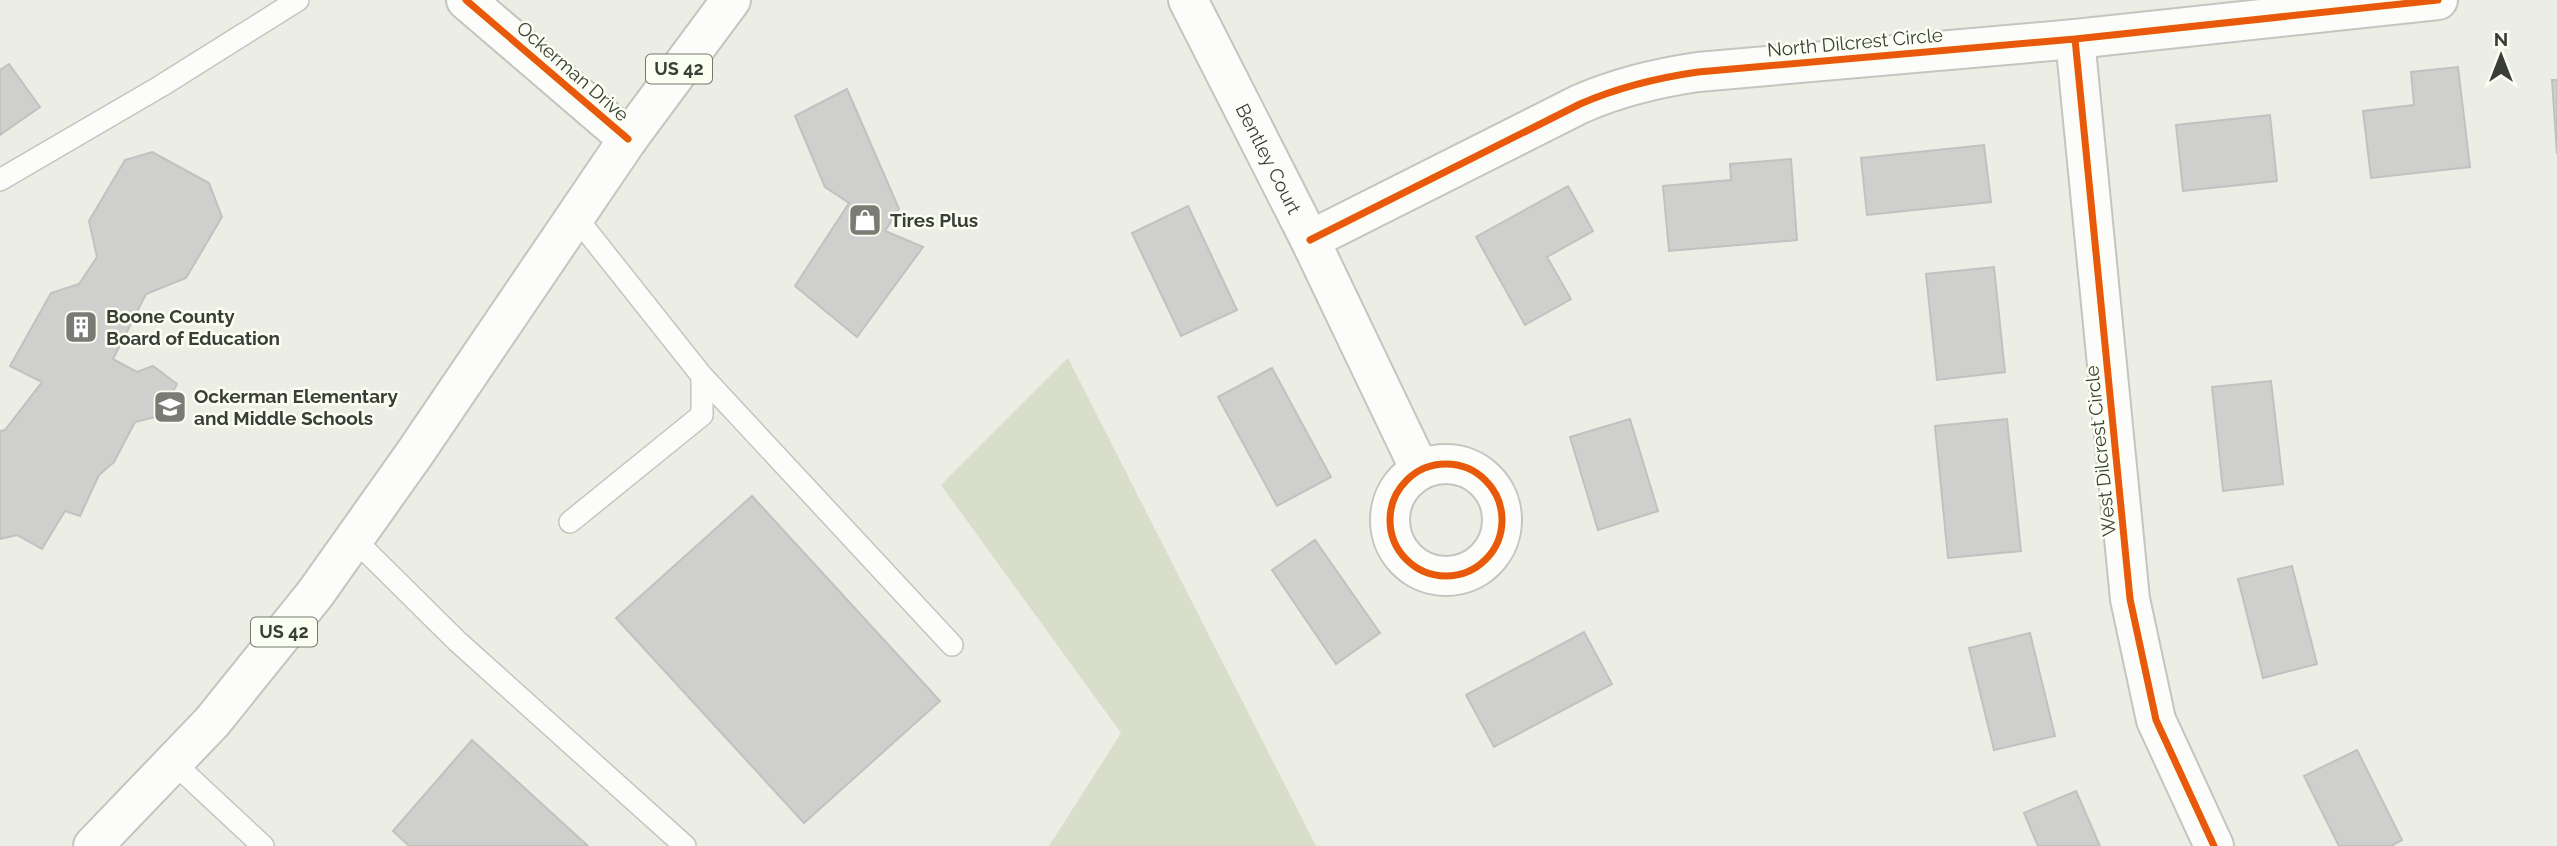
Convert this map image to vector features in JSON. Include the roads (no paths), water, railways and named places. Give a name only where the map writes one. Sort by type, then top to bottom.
[{"type":"street","name":"Ockerman Drive","points":[[466,0],[628,139]]},
{"type":"street","name":"US 42","points":[[93,846],[212,722],[298,615],[415,453],[628,139],[731,0]]},
{"type":"street","name":"Bentley Court","points":[[1188,0],[1310,240],[1420,470]]},
{"type":"street","name":"North Dilcrest Circle","points":[[1310,240],[1580,104],[1615,89],[1654,79],[1698,72],[2075,39],[2284,8],[2438,0]]},
{"type":"street","name":"West Dilcrest Circle","points":[[2075,39],[2130,599],[2156,720],[2214,846]]},
{"type":"lane","points":[[0,180],[161,86],[298,0]]},
{"type":"lane","points":[[575,216],[702,376],[952,645]]},
{"type":"lane","points":[[570,522],[702,415],[702,376]]},
{"type":"lane","points":[[354,539],[457,641],[685,846]]},
{"type":"lane","points":[[174,763],[263,846]]},
{"type":"place","name":"Tires Plus","points":[[865,220]]},
{"type":"place","name":"Boone County Board of Education","points":[[81,327]]},
{"type":"place","name":"Ockerman Elementary and Middle Schools","points":[[170,407]]}]
